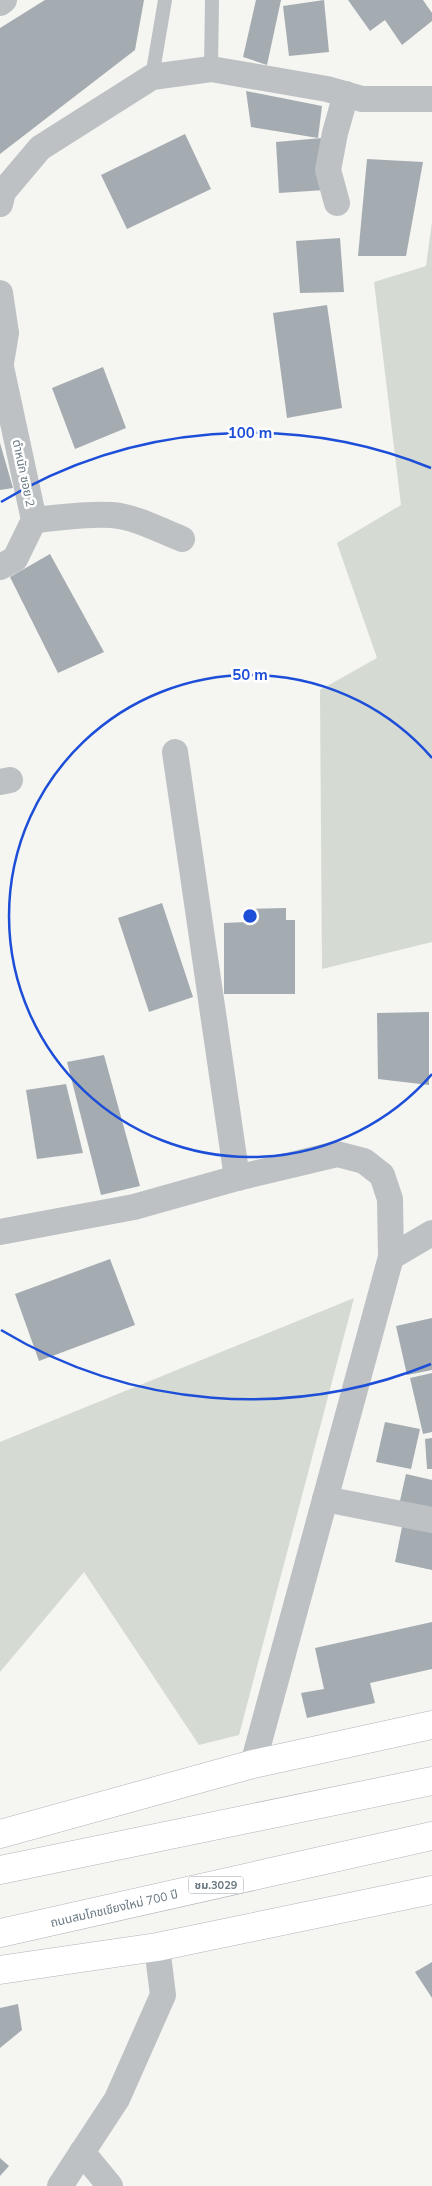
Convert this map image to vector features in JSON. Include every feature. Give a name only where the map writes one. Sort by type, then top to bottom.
[{"type":"main road","points":[[0,1834],[252,1764],[432,1725]]},
{"type":"main road","points":[[0,1870],[432,1781]]},
{"type":"main road","name":"ถนนสมโภชเชียงใหม่ 700 ปี","points":[[0,1933],[432,1836]]},
{"type":"main road","points":[[0,1970],[158,1947],[432,1890]]},
{"type":"street","points":[[0,3],[4,0]]},
{"type":"street","points":[[1,196],[40,148],[152,77],[211,69],[327,89],[362,99],[432,99]]},
{"type":"street","points":[[338,203],[328,170],[335,133],[346,94]]},
{"type":"street","points":[[0,293],[6,333],[1,368]]},
{"type":"street","name":"ตำหนัก ซอย 2","points":[[0,567],[15,559],[34,520],[1,368]]},
{"type":"street","points":[[34,520],[84,515],[112,515],[137,520],[182,539]]},
{"type":"street","points":[[175,752],[236,1178]]},
{"type":"street","points":[[0,1232],[134,1207],[236,1178],[336,1154],[364,1161],[382,1175],[390,1199],[391,1257],[252,1764]]},
{"type":"street","points":[[391,1257],[432,1233]]},
{"type":"street","points":[[325,1499],[432,1520]]},
{"type":"street","points":[[60,2186],[117,2099],[163,1995],[158,1947]]},
{"type":"street","points":[[82,2152],[110,2186]]},
{"type":"lane","points":[[152,77],[165,0]]},
{"type":"lane","points":[[211,69],[212,0]]},
{"type":"shaded area","points":[[432,222],[432,942],[322,969],[320,690],[377,658],[337,543],[401,505],[374,282],[426,266]]},
{"type":"shaded area","points":[[354,1298],[239,1735],[199,1745],[84,1572],[0,1672],[0,1442]]},
{"type":"building","points":[[45,0],[144,0],[135,50],[0,154],[0,28]]},
{"type":"building","points":[[256,0],[281,0],[267,65],[243,57]]},
{"type":"building","points":[[324,0],[329,52],[289,56],[283,6]]},
{"type":"building","points":[[348,0],[423,0],[432,13],[432,21],[402,45],[385,20],[370,31]]},
{"type":"building","points":[[246,91],[322,106],[318,138],[251,127]]},
{"type":"building","points":[[185,134],[211,189],[127,229],[101,175]]},
{"type":"building","points":[[322,138],[325,190],[279,193],[276,142]]},
{"type":"building","points":[[367,159],[423,162],[406,256],[358,256]]},
{"type":"building","points":[[340,238],[344,292],[300,293],[296,241]]},
{"type":"building","points":[[327,305],[342,408],[287,418],[273,313]]},
{"type":"building","points":[[103,367],[126,428],[75,449],[52,388]]},
{"type":"building","points":[[0,443],[13,488],[0,490]]},
{"type":"building","points":[[50,554],[104,652],[58,673],[10,577]]},
{"type":"building","points":[[162,903],[193,997],[149,1012],[118,918]]},
{"type":"building","points":[[286,908],[286,920],[295,920],[295,994],[224,994],[224,923],[246,922],[246,909]]},
{"type":"building","points":[[429,1012],[429,1085],[378,1079],[377,1013]]},
{"type":"building","points":[[104,1055],[140,1186],[101,1195],[67,1062]]},
{"type":"building","points":[[66,1084],[83,1153],[37,1159],[26,1090]]},
{"type":"building","points":[[110,1259],[135,1325],[39,1361],[15,1294]]},
{"type":"building","points":[[432,1318],[432,1370],[407,1375],[396,1326]]},
{"type":"building","points":[[432,1373],[432,1432],[423,1434],[410,1378]]},
{"type":"building","points":[[385,1422],[420,1429],[411,1469],[376,1462]]},
{"type":"building","points":[[432,1438],[432,1469],[427,1469],[425,1439]]},
{"type":"building","points":[[406,1474],[432,1480],[432,1513],[399,1505]]},
{"type":"building","points":[[404,1517],[432,1523],[432,1570],[395,1562]]},
{"type":"building","points":[[432,1622],[432,1669],[370,1683],[375,1703],[307,1718],[301,1693],[324,1689],[315,1648]]},
{"type":"building","points":[[432,1962],[432,1998],[415,1972]]},
{"type":"building","points":[[18,2004],[22,2030],[0,2048],[0,2008]]},
{"type":"building","points":[[0,2158],[9,2166],[0,2176]]}]
